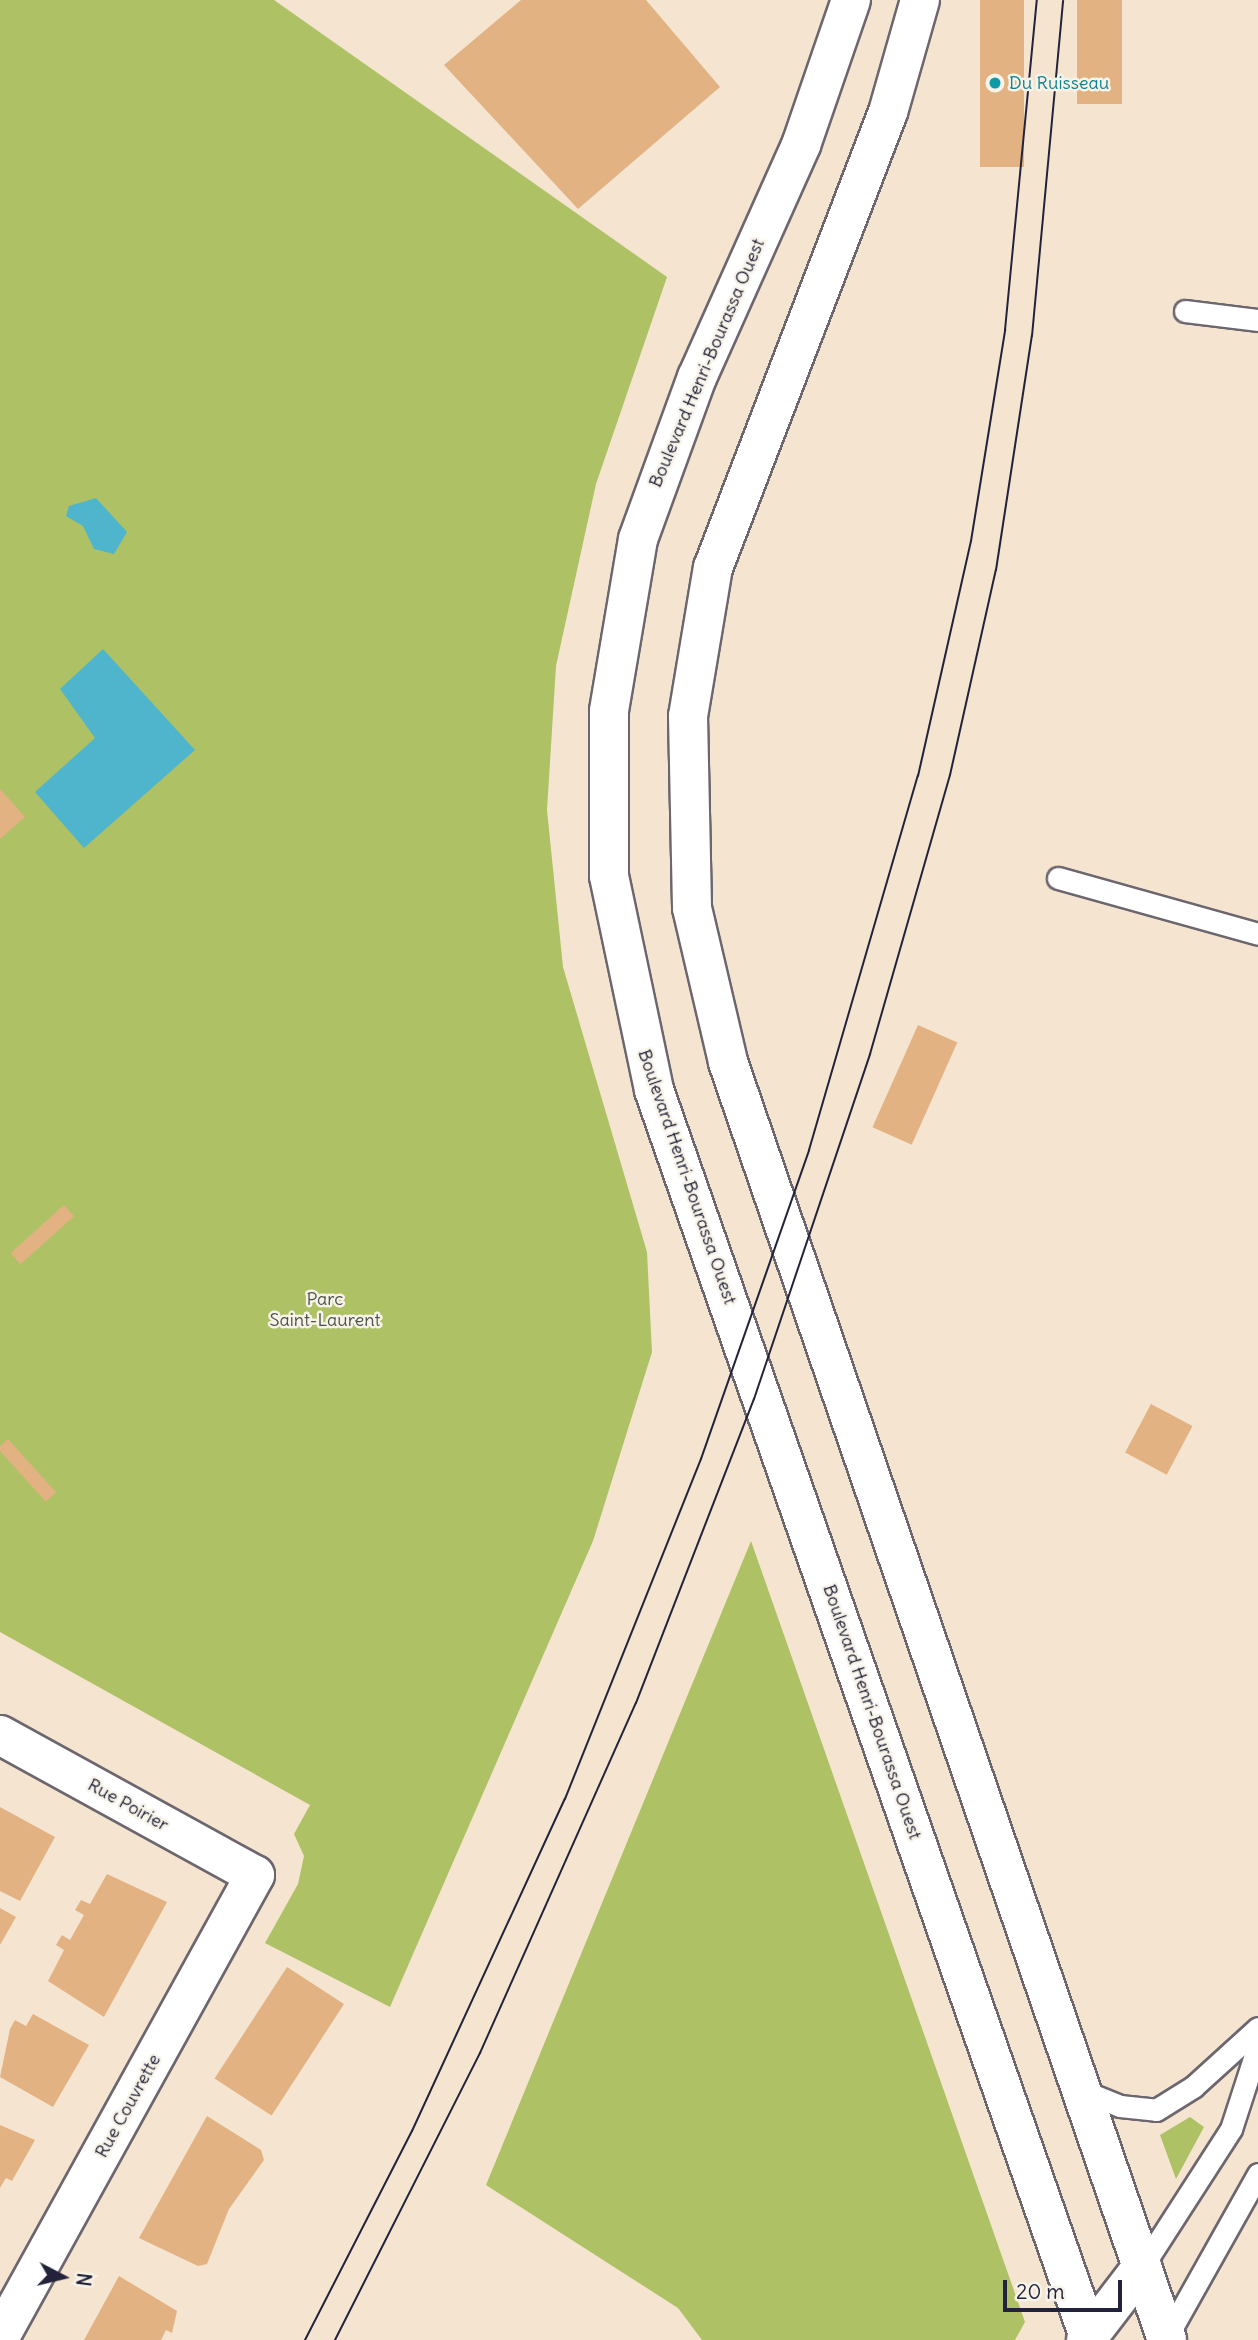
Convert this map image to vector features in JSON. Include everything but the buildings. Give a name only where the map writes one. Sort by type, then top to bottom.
[{"type":"main road","name":"Boulevard Henri-Bourassa Ouest","points":[[851,0],[801,145],[697,377],[638,539],[610,711],[609,876],[631,999],[658,1102],[1088,2339]]},
{"type":"main road","points":[[920,0],[888,112],[713,567],[688,716],[688,863],[702,962],[729,1062],[1166,2339]]},
{"type":"main road","name":"Rue Poirier","points":[[0,1735],[255,1875]]},
{"type":"main road","name":"Rue Couvrette","points":[[0,2337],[255,1875]]},
{"type":"main road","points":[[1088,2339],[1142,2267]]},
{"type":"lane","points":[[1185,311],[1258,320]]},
{"type":"lane","points":[[1058,878],[1258,934]]},
{"type":"lane","points":[[1083,2091],[1120,2106],[1156,2110],[1193,2087],[1258,2028]]},
{"type":"lane","points":[[1142,2267],[1231,2129],[1258,2046]]},
{"type":"lane","points":[[1166,2339],[1258,2175]]},
{"type":"green space","name":"Parc Saint-Laurent","points":[[0,0],[274,0],[667,277],[596,484],[556,666],[547,810],[563,967],[647,1252],[652,1352],[593,1541],[390,2007],[265,1943],[298,1884],[304,1856],[294,1834],[310,1805],[0,1632]]},
{"type":"green space","points":[[751,1541],[1025,2322],[1015,2340],[702,2340],[678,2308],[486,2185]]},
{"type":"green space","points":[[1190,2117],[1204,2127],[1176,2179],[1160,2135]]},
{"type":"water","points":[[96,498],[127,532],[114,554],[94,549],[83,526],[66,516],[69,506]]},
{"type":"water","points":[[103,649],[195,750],[84,848],[35,792],[95,738],[60,689]]},
{"type":"tram line","points":[[305,2340],[412,2131],[565,1799],[701,1459],[809,1150],[918,776],[971,541],[1005,330],[1037,0]]},
{"type":"tram line","points":[[335,2340],[480,2053],[636,1703],[754,1399],[870,1054],[950,775],[996,570],[1032,336],[1063,0]]},
{"type":"place","name":"Du Ruisseau","points":[[995,83]]}]
